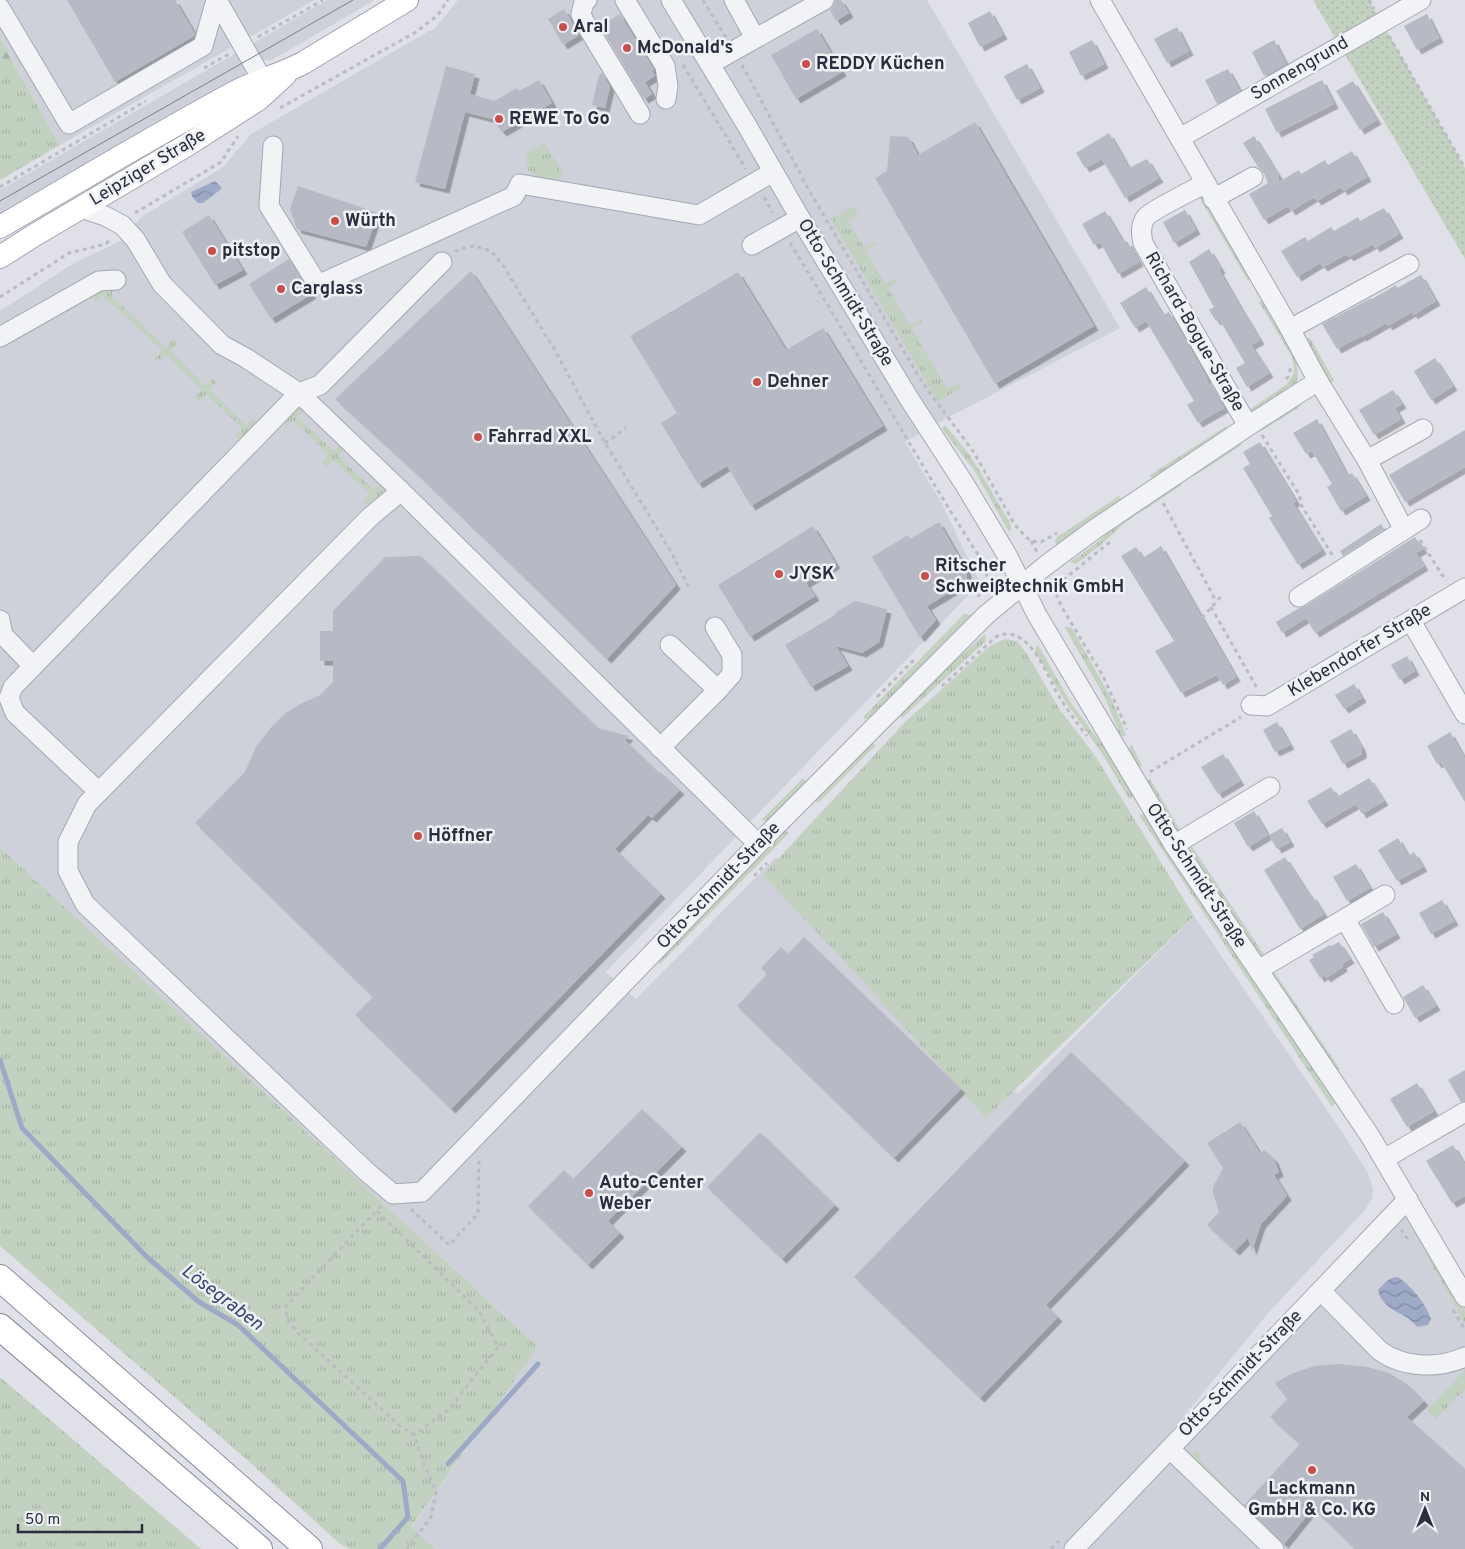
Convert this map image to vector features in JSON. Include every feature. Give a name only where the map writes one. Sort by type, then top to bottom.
[{"type":"highway","points":[[0,1278],[310,1549]]},
{"type":"highway","points":[[0,1327],[260,1549]]},
{"type":"main road","name":"Leipziger Straße","points":[[0,227],[237,92],[262,79],[289,71],[304,63],[407,0]]},
{"type":"main road","name":"Leipziger Straße","points":[[0,257],[259,100],[289,71]]},
{"type":"street","points":[[0,8],[69,124],[203,46],[216,0]]},
{"type":"street","points":[[216,0],[262,79]]},
{"type":"street","points":[[587,0],[584,2],[581,14],[585,23],[640,114]]},
{"type":"street","points":[[625,0],[665,66],[668,86],[666,99]]},
{"type":"street","name":"Otto-Schmidt-Straße","points":[[671,0],[908,397],[997,538],[1037,615],[1124,743],[1143,777],[1174,845],[1352,1109],[1384,1159],[1465,1298]]},
{"type":"street","points":[[734,0],[755,38]]},
{"type":"street","points":[[710,64],[824,0]]},
{"type":"street","points":[[1100,0],[1290,329],[1318,381],[1367,460],[1412,525],[1300,597]]},
{"type":"street","name":"Sonnengrund","points":[[1180,138],[1421,0]]},
{"type":"street","points":[[273,146],[269,206],[318,284],[514,196],[520,184],[699,215],[773,172]]},
{"type":"street","name":"Richard-Bogue-Straße","points":[[1253,177],[1209,191],[1147,216],[1141,227],[1141,235],[1143,243],[1255,430]]},
{"type":"street","points":[[81,208],[105,216],[122,225],[135,239],[162,284],[222,345],[246,358],[299,393],[401,491],[758,845]]},
{"type":"street","points":[[752,245],[800,218]]},
{"type":"street","points":[[99,792],[15,713],[9,698],[13,687],[299,393],[320,385],[442,262]]},
{"type":"street","points":[[1290,329],[1408,264]]},
{"type":"street","points":[[0,337],[99,282],[116,280]]},
{"type":"street","name":"Richard-Bogue-Straße","points":[[1022,585],[1094,529],[1255,430],[1318,381]]},
{"type":"street","points":[[1367,460],[1423,429]]},
{"type":"street","points":[[393,1194],[367,1172],[85,904],[68,871],[68,842],[87,804],[370,517],[401,491]]},
{"type":"street","name":"Otto-Schmidt-Straße","points":[[393,1194],[422,1192],[758,845],[986,615],[1022,585]]},
{"type":"street","name":"Klebendorfer Straße","points":[[1259,706],[1411,622],[1460,591]]},
{"type":"street","points":[[0,620],[3,635],[32,666]]},
{"type":"street","points":[[1411,622],[1465,714]]},
{"type":"street","points":[[660,748],[732,674],[732,655],[715,627]]},
{"type":"street","points":[[670,645],[718,690]]},
{"type":"street","points":[[1174,845],[1270,788]]},
{"type":"street","points":[[1258,970],[1384,895]]},
{"type":"street","points":[[1345,919],[1394,1004]]},
{"type":"street","points":[[1384,1159],[1465,1112]]},
{"type":"street","name":"Otto-Schmidt-Straße","points":[[1082,1546],[1170,1449],[1408,1200]]},
{"type":"street","points":[[1321,1291],[1380,1351],[1390,1358],[1424,1365],[1441,1364],[1465,1357]]},
{"type":"street","points":[[1170,1449],[1274,1549]]},
{"type":"path","points":[[197,72],[323,0]]},
{"type":"path","points":[[276,110],[416,32],[438,15],[448,0]]},
{"type":"path","points":[[703,0],[750,78],[810,192],[922,382],[973,451],[1015,525],[1031,541],[1041,542],[1059,532]]},
{"type":"path","points":[[1389,35],[1465,168]]},
{"type":"path","points":[[679,58],[756,182],[895,418],[984,564],[988,580]]},
{"type":"path","points":[[0,187],[148,100]]},
{"type":"path","points":[[0,297],[69,253],[106,244],[134,213],[221,162],[242,129]]},
{"type":"path","points":[[442,262],[459,249],[474,246],[492,251],[504,267],[556,352],[605,443],[670,550],[690,590]]},
{"type":"path","points":[[1284,382],[1292,368],[1290,359]]},
{"type":"path","points":[[605,443],[626,428]]},
{"type":"path","points":[[1255,430],[1300,496],[1300,504],[1341,570]]},
{"type":"path","points":[[1163,502],[1216,601]]},
{"type":"path","points":[[1412,525],[1460,591]]},
{"type":"path","points":[[1057,585],[1058,598],[1063,609],[1103,676],[1124,743],[1143,777],[1259,706],[1211,607]]},
{"type":"path","points":[[1202,618],[1223,594]]},
{"type":"path","points":[[939,689],[997,636],[1003,633],[1017,635],[1033,650],[1059,696],[1090,739]]},
{"type":"path","points":[[748,881],[758,845]]},
{"type":"path","points":[[412,1211],[449,1245],[478,1214],[479,1157]]},
{"type":"path","points":[[393,1194],[286,1306],[287,1319],[298,1333],[401,1427],[414,1435],[436,1492],[430,1517],[407,1549]]},
{"type":"path","points":[[377,1210],[479,1311],[498,1347],[449,1409],[414,1435]]},
{"type":"shaded area","points":[[0,0],[315,0],[60,145],[0,39]]},
{"type":"shaded area","points":[[327,0],[375,0],[270,61],[262,59],[252,44]]},
{"type":"shaded area","points":[[458,0],[927,0],[1120,328],[905,442],[942,504],[980,583],[606,972],[636,999],[776,857],[1018,1094],[1194,916],[1368,1173],[1373,1189],[1372,1199],[1364,1211],[1270,1311],[1079,1544],[1407,1202],[1465,1300],[1465,1549],[435,1549],[411,1528],[538,1347],[0,847],[0,311],[74,263],[121,241],[140,218],[223,167],[251,134],[436,27]]},
{"type":"shaded area","points":[[236,53],[245,68],[245,75],[0,216],[0,190]]},
{"type":"green space","points":[[1313,0],[1369,0],[1465,168],[1465,259]]},
{"type":"green space","points":[[0,39],[11,59],[0,59]]},
{"type":"green space","points":[[0,59],[11,59],[60,145],[0,180]]},
{"type":"green space","points":[[545,143],[563,174],[559,178],[545,179],[528,170],[527,152]]},
{"type":"green space","points":[[1199,197],[1206,200],[1251,278],[1248,281]]},
{"type":"green space","points":[[853,206],[858,214],[848,221],[864,247],[876,242],[876,245],[866,251],[885,283],[896,279],[897,282],[888,288],[910,325],[922,320],[922,323],[912,329],[947,388],[958,383],[961,388],[940,400],[937,400],[831,219]]},
{"type":"green space","points":[[118,286],[111,295],[166,348],[174,339],[178,343],[171,351],[205,386],[213,379],[217,382],[210,390],[246,425],[254,417],[255,424],[249,433],[240,439],[234,436],[242,428],[206,394],[199,402],[195,397],[202,390],[166,355],[159,362],[155,359],[162,350],[102,295],[96,302],[94,301],[96,291]]},
{"type":"green space","points":[[1263,300],[1296,356],[1298,375],[1297,381],[1289,390],[1252,414],[1249,410],[1287,384],[1293,375],[1294,368],[1292,357],[1259,302]]},
{"type":"green space","points":[[1304,337],[1310,338],[1334,380],[1330,385]]},
{"type":"green space","points":[[1303,402],[1297,409],[1261,431],[1259,428],[1295,404]]},
{"type":"green space","points":[[298,406],[305,409],[297,417],[334,451],[340,445],[344,449],[338,456],[374,490],[382,483],[383,492],[370,504],[362,502],[369,493],[333,460],[326,467],[322,463],[328,454],[293,420],[285,426],[285,420]]},
{"type":"green space","points":[[945,425],[969,454],[981,473],[1011,525],[1009,532],[974,470],[942,429]]},
{"type":"green space","points":[[1228,425],[1223,432],[1153,479],[1149,476]]},
{"type":"green space","points":[[1239,441],[1242,445],[1194,476],[1192,471]]},
{"type":"green space","points":[[1178,480],[1182,485],[1124,523],[1102,544],[1076,564],[1070,562],[1099,541],[1110,530]]},
{"type":"green space","points":[[1119,496],[1123,501],[1056,545],[1057,537]]},
{"type":"green space","points":[[964,614],[971,615],[869,719],[863,717]]},
{"type":"green space","points":[[1064,626],[1072,628],[1110,696],[1126,735],[1121,737],[1104,696]]},
{"type":"green space","points":[[985,634],[986,641],[902,718],[898,712]]},
{"type":"green space","points":[[1005,639],[1017,641],[1027,654],[1060,710],[1094,754],[1194,916],[986,1118],[860,978],[763,875],[905,722],[991,645]]},
{"type":"green space","points":[[1038,645],[1071,703],[1107,751],[1135,796],[1129,799],[1101,752],[1067,704],[1035,652]]},
{"type":"green space","points":[[872,743],[876,745],[818,803],[814,800]]},
{"type":"green space","points":[[1132,745],[1142,766],[1137,767],[1127,749]]},
{"type":"green space","points":[[803,778],[806,782],[804,786],[768,822],[761,820]]},
{"type":"green space","points":[[1150,779],[1182,833],[1179,834],[1176,831],[1146,782]]},
{"type":"green space","points":[[1144,814],[1336,1102],[1332,1107],[1139,815]]},
{"type":"green space","points":[[784,830],[789,833],[659,965],[658,959]]},
{"type":"green space","points":[[1189,842],[1267,959],[1259,959],[1186,848]]},
{"type":"green space","points":[[0,847],[538,1347],[411,1527],[435,1549],[350,1549],[339,1543],[245,1458],[0,1246]]},
{"type":"green space","points":[[1273,970],[1340,1069],[1336,1070],[1270,973]]},
{"type":"green space","points":[[1431,1254],[1465,1312],[1465,1323],[1429,1261]]},
{"type":"green space","points":[[1465,1370],[1465,1389],[1436,1419],[1427,1410]]},
{"type":"green space","points":[[0,1377],[201,1549],[0,1549]]},
{"type":"green space","points":[[1196,1450],[1202,1456],[1199,1459],[1239,1500],[1236,1504],[1187,1458]]},
{"type":"water","points":[[215,181],[222,188],[220,190],[203,203],[198,203],[193,198],[191,192]]},
{"type":"water","points":[[1398,1277],[1422,1301],[1431,1319],[1428,1325],[1418,1327],[1382,1300],[1378,1290],[1389,1280]]},
{"type":"building","points":[[67,0],[175,0],[195,34],[115,82]]},
{"type":"building","points":[[835,0],[841,0],[849,13],[836,21],[830,10]]},
{"type":"building","name":"Aral","points":[[564,9],[579,35],[563,45],[548,19]]},
{"type":"building","points":[[990,11],[1003,35],[980,47],[968,23]]},
{"type":"building","name":"McDonald's","points":[[620,14],[654,70],[652,71],[655,76],[645,82],[652,94],[644,99],[600,26]]},
{"type":"building","points":[[1427,14],[1439,38],[1417,50],[1404,26]]},
{"type":"building","points":[[1177,27],[1189,51],[1167,63],[1154,39]]},
{"type":"building","name":"REDDY Küchen","points":[[817,29],[842,72],[796,99],[771,55]]},
{"type":"building","points":[[1092,40],[1104,64],[1081,76],[1069,52]]},
{"type":"building","points":[[1274,40],[1286,64],[1264,76],[1252,52]]},
{"type":"building","points":[[1027,64],[1040,88],[1017,100],[1004,76]]},
{"type":"building","points":[[446,66],[475,74],[470,94],[494,101],[517,88],[519,91],[539,80],[552,103],[502,132],[492,119],[465,112],[445,189],[415,182]]},
{"type":"building","points":[[1228,69],[1240,91],[1217,104],[1205,80]]},
{"type":"building","points":[[602,73],[610,87],[605,108],[592,105],[599,75]]},
{"type":"building","points":[[1322,80],[1334,104],[1277,133],[1265,109]]},
{"type":"building","points":[[1353,81],[1377,120],[1360,130],[1336,91]]},
{"type":"building","points":[[975,122],[1094,326],[995,384],[875,178],[887,171],[890,136],[908,137],[918,155]]},
{"type":"building","points":[[1109,133],[1129,168],[1147,159],[1159,178],[1125,198],[1102,159],[1085,168],[1076,153]]},
{"type":"building","points":[[1254,136],[1279,176],[1279,182],[1299,170],[1301,174],[1325,160],[1328,165],[1352,151],[1367,177],[1343,191],[1341,187],[1317,201],[1314,197],[1291,211],[1288,206],[1264,220],[1249,194],[1268,183],[1263,171],[1258,167],[1243,143]]},
{"type":"building","name":"Würth","points":[[298,186],[378,213],[366,247],[297,229],[290,209]]},
{"type":"building","points":[[1384,208],[1399,234],[1375,248],[1373,244],[1349,257],[1347,254],[1323,267],[1320,263],[1297,277],[1281,251],[1305,237],[1308,241],[1331,227],[1334,231],[1358,217],[1360,221]]},
{"type":"building","points":[[1185,210],[1196,230],[1174,243],[1163,222]]},
{"type":"building","points":[[1105,211],[1124,243],[1127,241],[1139,262],[1118,274],[1100,242],[1094,245],[1082,224]]},
{"type":"building","name":"pitstop","points":[[209,215],[243,270],[215,285],[182,232]]},
{"type":"building","points":[[1209,249],[1221,269],[1219,270],[1260,340],[1251,345],[1269,373],[1247,387],[1236,368],[1245,363],[1219,319],[1216,321],[1209,310],[1214,307],[1189,262]]},
{"type":"building","name":"Carglass","points":[[289,259],[312,294],[271,319],[249,284]]},
{"type":"building","name":"Fahrrad XXL","points":[[471,271],[676,585],[607,659],[418,475],[335,399]]},
{"type":"building","name":"Dehner","points":[[738,272],[786,350],[823,328],[883,426],[751,506],[727,466],[698,484],[661,423],[677,413],[630,336]]},
{"type":"building","points":[[1421,275],[1436,301],[1413,315],[1412,312],[1388,326],[1386,323],[1337,349],[1322,324],[1396,285],[1397,288]]},
{"type":"building","points":[[1146,287],[1163,315],[1169,312],[1224,408],[1198,423],[1187,405],[1194,401],[1146,321],[1135,328],[1120,303]]},
{"type":"building","points":[[1435,358],[1453,386],[1431,400],[1414,371]]},
{"type":"building","points":[[1393,390],[1402,404],[1395,408],[1401,419],[1374,435],[1359,410]]},
{"type":"building","points":[[1317,419],[1347,475],[1352,473],[1366,496],[1341,511],[1327,487],[1332,484],[1312,451],[1306,454],[1293,433]]},
{"type":"building","points":[[1465,430],[1465,467],[1405,502],[1389,475]]},
{"type":"building","points":[[1260,442],[1296,501],[1293,503],[1322,550],[1298,565],[1269,518],[1272,516],[1243,468],[1250,464],[1243,452]]},
{"type":"building","name":"Ritscher Schweißtechnik GmbH","points":[[939,522],[967,571],[967,582],[927,606],[936,620],[920,638],[872,557],[908,535],[910,539]]},
{"type":"building","points":[[1381,524],[1384,529],[1343,556],[1340,551]]},
{"type":"building","name":"JYSK","points":[[813,526],[836,564],[806,583],[815,596],[750,637],[718,585]]},
{"type":"building","points":[[1415,537],[1423,549],[1416,553],[1424,566],[1315,633],[1306,618],[1282,633],[1276,622]]},
{"type":"building","points":[[1161,546],[1236,677],[1223,685],[1217,675],[1181,693],[1155,651],[1174,641],[1121,556],[1136,547],[1143,558]]},
{"type":"building","name":"Höffner","points":[[421,556],[598,728],[629,736],[625,740],[659,773],[680,790],[652,818],[648,815],[615,849],[661,894],[451,1109],[355,1015],[373,997],[195,823],[245,772],[257,745],[273,725],[300,704],[320,695],[333,682],[333,661],[320,661],[320,631],[333,631],[333,611],[385,557]]},
{"type":"building","points":[[855,601],[887,609],[879,642],[862,653],[836,646],[848,666],[811,687],[785,645]]},
{"type":"building","points":[[1407,656],[1415,671],[1400,680],[1391,665]]},
{"type":"building","points":[[1354,684],[1362,698],[1344,709],[1335,695]]},
{"type":"building","points":[[1277,722],[1290,745],[1275,752],[1263,730]]},
{"type":"building","points":[[1351,729],[1362,748],[1362,754],[1343,764],[1330,741]]},
{"type":"building","points":[[1450,732],[1465,759],[1465,802],[1441,762],[1437,764],[1427,746]]},
{"type":"building","points":[[1223,754],[1240,781],[1218,794],[1201,767]]},
{"type":"building","points":[[1369,778],[1384,801],[1362,814],[1356,804],[1322,824],[1307,801],[1331,787],[1337,797]]},
{"type":"building","points":[[1254,811],[1268,835],[1248,847],[1234,823]]},
{"type":"building","points":[[1282,828],[1290,842],[1277,849],[1269,835]]},
{"type":"building","points":[[1398,838],[1408,856],[1414,852],[1423,867],[1397,881],[1378,850]]},
{"type":"building","points":[[1285,857],[1324,914],[1300,929],[1264,870]]},
{"type":"building","points":[[1356,864],[1370,888],[1347,901],[1333,877]]},
{"type":"building","points":[[1442,900],[1454,921],[1431,934],[1419,913]]},
{"type":"building","points":[[1383,912],[1396,934],[1374,947],[1361,924]]},
{"type":"building","points":[[804,937],[961,1089],[894,1158],[737,1006],[767,974],[761,968],[781,947],[788,954]]},
{"type":"building","points":[[1339,942],[1350,959],[1342,964],[1343,967],[1326,978],[1324,975],[1320,978],[1309,960],[1314,957],[1312,955]]},
{"type":"building","points":[[1423,985],[1436,1006],[1415,1018],[1403,997]]},
{"type":"building","points":[[1071,1052],[1185,1161],[1046,1305],[1058,1317],[980,1398],[854,1277]]},
{"type":"building","points":[[1465,1070],[1465,1101],[1461,1102],[1448,1080]]},
{"type":"building","points":[[1417,1083],[1434,1111],[1407,1127],[1390,1099]]},
{"type":"building","name":"Auto-Center Weber","points":[[642,1109],[682,1147],[608,1221],[620,1233],[588,1265],[528,1206],[564,1170],[573,1179]]},
{"type":"building","points":[[1240,1122],[1260,1153],[1265,1150],[1274,1159],[1279,1172],[1274,1175],[1287,1196],[1261,1224],[1252,1251],[1248,1238],[1235,1251],[1207,1225],[1219,1212],[1213,1187],[1223,1168],[1207,1143]]},
{"type":"building","points":[[760,1132],[835,1205],[782,1259],[707,1187]]},
{"type":"building","points":[[1453,1145],[1465,1165],[1465,1196],[1452,1203],[1426,1161]]},
{"type":"building","points":[[1339,1364],[1368,1367],[1389,1373],[1407,1384],[1424,1401],[1407,1417],[1465,1469],[1465,1549],[1355,1549],[1313,1508],[1284,1544],[1244,1505],[1300,1444],[1270,1417],[1287,1399],[1275,1383],[1291,1374],[1314,1366]]},
{"type":"waterway","name":"Lösegraben","points":[[0,1060],[22,1128],[147,1257],[199,1302],[238,1325],[403,1481],[408,1517],[380,1549]]},
{"type":"waterway","points":[[448,1464],[538,1364]]},
{"type":"tram line","points":[[0,201],[353,0]]},
{"type":"place","name":"Aral","points":[[563,27]]},
{"type":"place","name":"McDonald's","points":[[627,48]]},
{"type":"place","name":"REDDY Küchen","points":[[806,64]]},
{"type":"place","name":"REWE To Go","points":[[499,119]]},
{"type":"place","name":"Würth","points":[[335,221]]},
{"type":"place","name":"pitstop","points":[[212,251]]},
{"type":"place","name":"Carglass","points":[[281,289]]},
{"type":"place","name":"Dehner","points":[[757,382]]},
{"type":"place","name":"Fahrrad XXL","points":[[478,437]]},
{"type":"place","name":"JYSK","points":[[779,574]]},
{"type":"place","name":"Ritscher Schweißtechnik GmbH","points":[[925,576]]},
{"type":"place","name":"Höffner","points":[[418,836]]},
{"type":"place","name":"Auto-Center Weber","points":[[589,1193]]},
{"type":"place","name":"Lackmann GmbH & Co. KG","points":[[1312,1470]]}]
